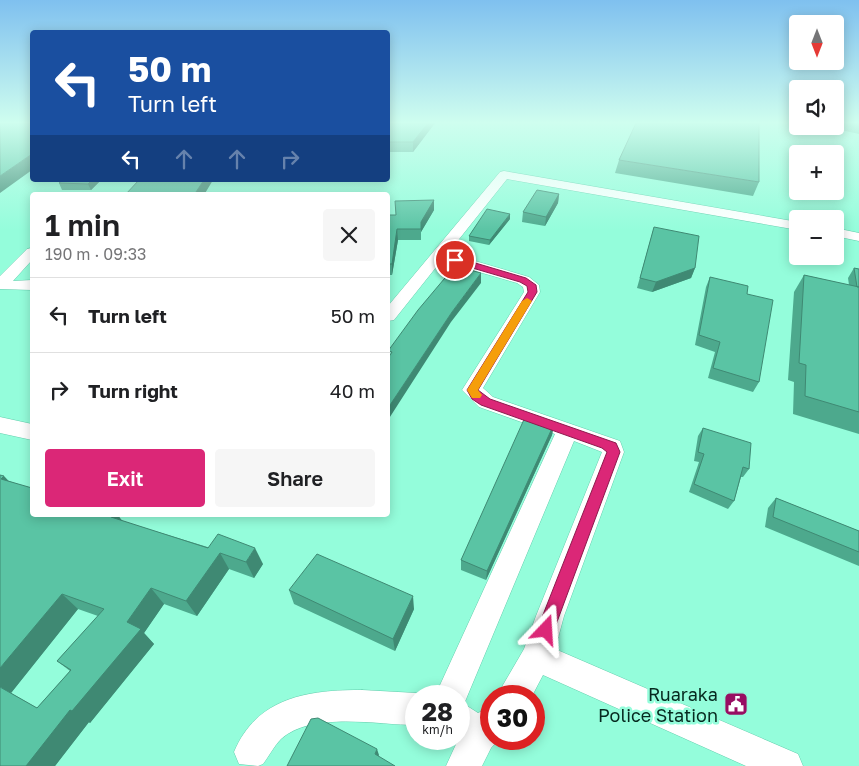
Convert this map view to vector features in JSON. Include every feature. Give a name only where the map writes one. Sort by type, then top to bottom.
[{"type":"street","points":[[394,299],[438,255],[504,175],[789,224]]},
{"type":"street","points":[[844,234],[859,237]]},
{"type":"street","points":[[30,254],[4,281],[4,284],[6,286],[30,285]]},
{"type":"street","points":[[438,255],[523,280],[531,285],[532,292],[472,390],[486,402],[612,447],[613,452],[550,616],[537,657],[520,685]]},
{"type":"street","points":[[0,424],[30,432]]},
{"type":"street","points":[[456,685],[568,430]]},
{"type":"street","points":[[537,657],[786,766]]},
{"type":"street","points":[[251,752],[272,725],[302,710],[340,707],[405,709]]},
{"type":"street","points":[[463,766],[476,726]]},
{"type":"building","points":[[0,159],[25,159],[0,176]]},
{"type":"building","points":[[759,159],[759,182],[619,160]]},
{"type":"building","points":[[60,182],[90,182],[88,184],[59,183]]},
{"type":"building","points":[[137,182],[203,182],[196,192],[128,192]]},
{"type":"building","points":[[537,190],[559,194],[546,217],[523,212]]},
{"type":"building","points":[[434,200],[421,222],[421,229],[397,229],[392,264],[390,264],[390,215],[396,215],[395,201]]},
{"type":"building","points":[[487,209],[510,214],[490,240],[469,236]]},
{"type":"building","points":[[654,227],[699,236],[695,268],[656,282],[640,278]]},
{"type":"building","points":[[455,266],[481,273],[452,312],[390,405],[390,355],[392,352],[390,352],[390,348],[418,310]]},
{"type":"building","points":[[854,268],[859,269],[859,287],[857,287]]},
{"type":"building","points":[[804,275],[859,287],[859,412],[805,396],[806,365],[799,363]]},
{"type":"building","points":[[710,277],[748,286],[747,294],[773,300],[759,382],[713,368],[720,342],[699,335]]},
{"type":"building","points":[[526,415],[554,424],[487,571],[461,560]]},
{"type":"building","points":[[703,428],[751,443],[749,469],[743,467],[734,501],[694,484],[704,454],[698,452]]},
{"type":"building","points":[[0,475],[4,476],[1,479],[30,487],[30,517],[111,517],[208,548],[218,534],[255,548],[246,562],[220,553],[186,601],[151,588],[127,622],[141,629],[72,711],[70,710],[26,766],[0,766],[0,687],[37,708],[71,670],[57,661],[104,609],[62,594],[0,668]]},
{"type":"building","points":[[776,498],[859,531],[859,552],[773,517]]},
{"type":"building","points":[[317,554],[413,596],[393,639],[289,590]]},
{"type":"building","points":[[318,718],[377,749],[375,754],[395,766],[287,766],[311,719]]},
{"type":"slow traffic","points":[[476,395],[472,390],[527,301]]},
{"type":"place","name":"Ruaraka Police Station","points":[[736,704]]},
{"type":"route","points":[[455,260],[523,280],[531,285],[532,292],[472,390],[476,396],[486,402],[612,447],[613,452],[546,630]]}]
